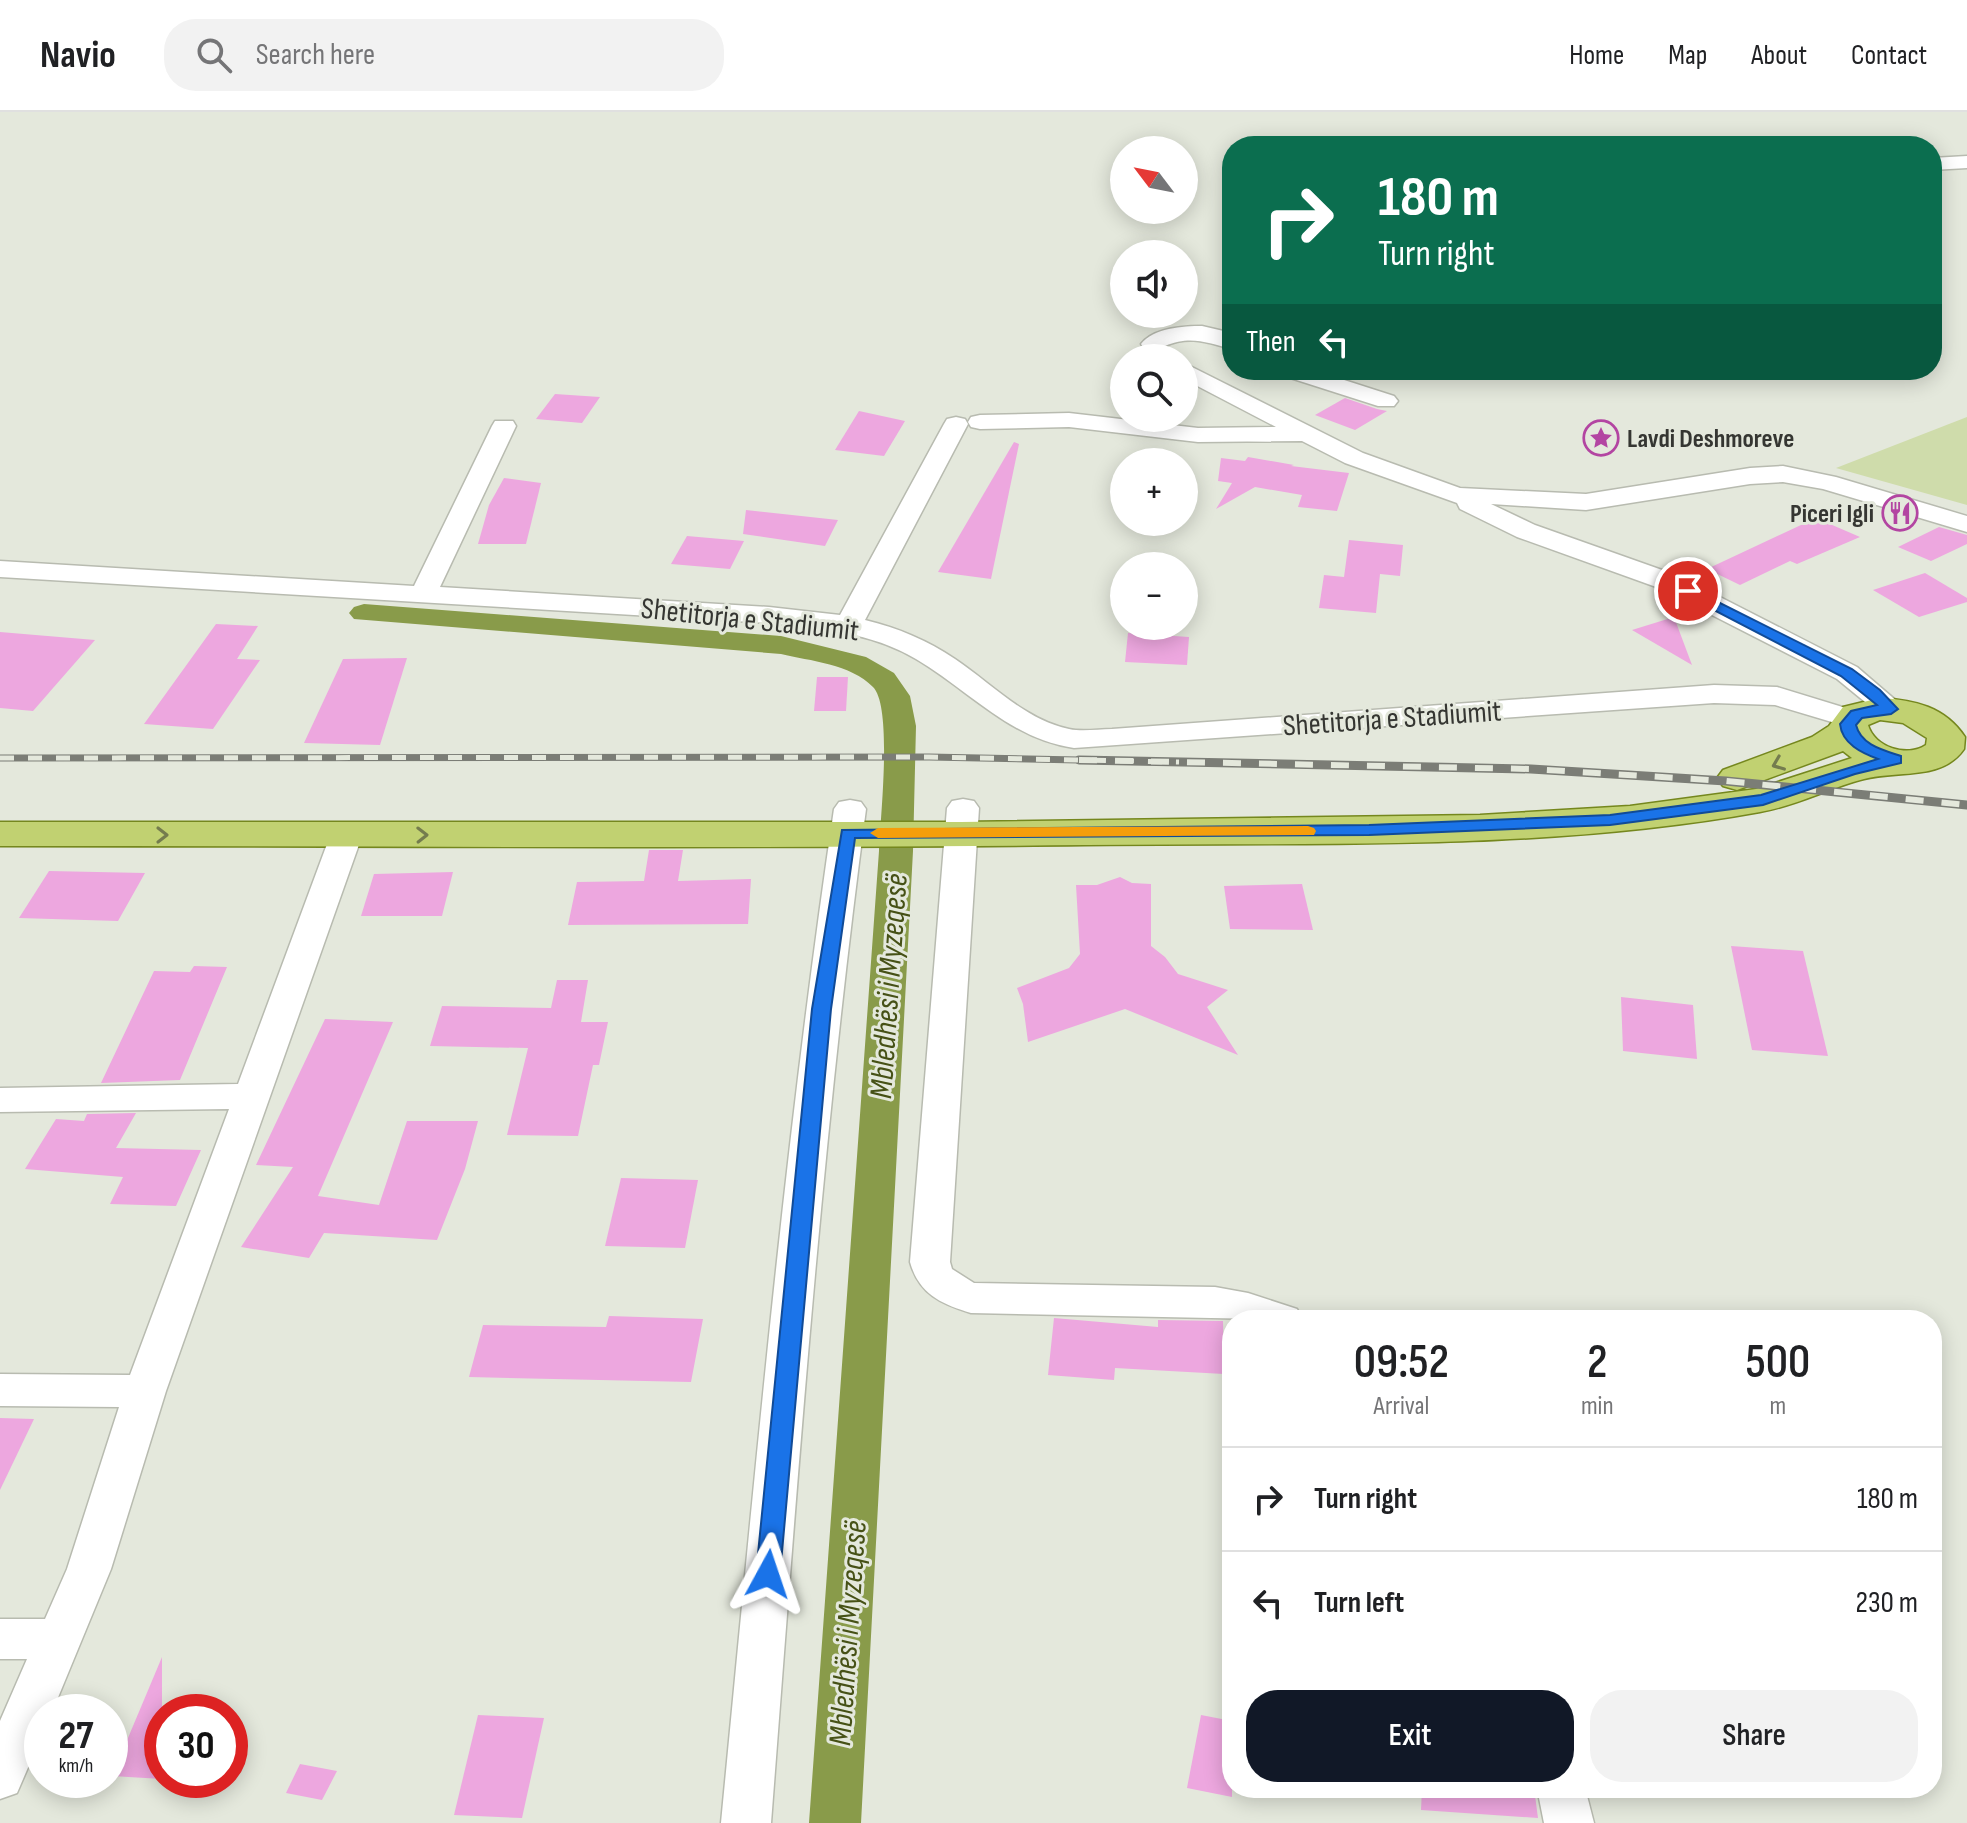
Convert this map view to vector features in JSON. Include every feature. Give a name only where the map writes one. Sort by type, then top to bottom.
[{"type":"main road","points":[[0,809],[946,821],[1369,830],[1630,818],[1763,800],[1850,770],[1895,760],[1921,761],[1940,754],[1952,723],[1891,709],[1863,712],[1826,745],[1760,772],[1687,787],[1618,795],[946,821]]},
{"type":"main road","points":[[1850,725],[1864,748],[1895,760]]},
{"type":"main road","points":[[0,834],[346,836],[862,821]]},
{"type":"street","points":[[1942,163],[1967,162]]},
{"type":"street","points":[[1152,344],[1164,338],[1206,331],[1222,338]]},
{"type":"street","points":[[1198,377],[1354,458],[1457,495],[1497,519],[1646,572],[1706,600],[1847,673],[1891,709]]},
{"type":"street","points":[[1320,380],[1386,401]]},
{"type":"street","points":[[849,625],[968,423],[1069,420],[1137,426],[1166,433],[1233,437],[1304,434]]},
{"type":"street","points":[[423,594],[504,426]]},
{"type":"street","points":[[1166,433],[1197,448]]},
{"type":"street","points":[[1457,495],[1586,502],[1750,476],[1783,474],[1827,482],[1967,524]]},
{"type":"street","points":[[1575,549],[1576,531],[1586,502]]},
{"type":"street","name":"Shetitorja e Stadiumit","points":[[0,569],[769,615],[849,625],[907,642],[937,659],[1031,725],[1070,738],[1112,738],[1714,694],[1777,696],[1850,725]]},
{"type":"street","points":[[746,1823],[822,1009],[862,821]]},
{"type":"street","points":[[946,821],[930,1262],[933,1278],[947,1290],[971,1298],[1215,1302],[1254,1310]]},
{"type":"street","points":[[0,1777],[89,1569],[145,1391],[346,836]]},
{"type":"street","points":[[0,1100],[251,1096]]},
{"type":"street","points":[[0,1390],[145,1391]]},
{"type":"street","points":[[0,1639],[58,1639]]},
{"type":"street","points":[[1563,1798],[1569,1823]]},
{"type":"green space","points":[[1967,417],[1967,505],[1836,468]]},
{"type":"building","points":[[555,394],[600,397],[582,423],[536,419]]},
{"type":"building","points":[[1345,398],[1387,411],[1355,430],[1315,415]]},
{"type":"building","points":[[859,411],[905,421],[884,456],[835,450]]},
{"type":"building","points":[[1014,442],[1019,444],[991,579],[938,572]]},
{"type":"building","points":[[1248,457],[1349,473],[1337,511],[1298,507],[1302,495],[1255,487],[1216,509],[1232,483],[1218,481],[1221,458],[1245,461]]},
{"type":"building","points":[[504,478],[541,483],[526,544],[478,544],[489,505]]},
{"type":"building","points":[[746,510],[838,520],[825,546],[743,534]]},
{"type":"building","points":[[1816,518],[1860,537],[1797,564],[1790,561],[1740,585],[1707,569]]},
{"type":"building","points":[[1939,527],[1967,535],[1967,544],[1931,561],[1898,547]]},
{"type":"building","points":[[687,536],[744,541],[730,569],[671,564]]},
{"type":"building","points":[[1349,540],[1403,545],[1400,576],[1380,574],[1376,613],[1319,608],[1324,575],[1344,577]]},
{"type":"building","points":[[1925,573],[1967,598],[1967,602],[1919,617],[1873,590]]},
{"type":"building","points":[[1674,617],[1692,665],[1632,630]]},
{"type":"building","points":[[216,624],[258,626],[237,659],[260,660],[213,729],[144,724]]},
{"type":"building","points":[[0,632],[95,640],[33,711],[0,708]]},
{"type":"building","points":[[1127,640],[1189,640],[1187,665],[1125,662]]},
{"type":"building","points":[[407,658],[380,745],[304,743],[343,659]]},
{"type":"building","points":[[817,677],[848,677],[846,711],[814,711]]},
{"type":"building","points":[[649,850],[683,850],[678,881],[751,879],[748,924],[568,925],[577,882],[644,881]]},
{"type":"building","points":[[49,871],[145,873],[118,921],[19,918]]},
{"type":"building","points":[[453,872],[442,916],[361,916],[374,874]]},
{"type":"building","points":[[1120,877],[1132,883],[1151,884],[1151,946],[1165,957],[1178,974],[1228,990],[1207,1007],[1238,1055],[1125,1009],[1028,1042],[1023,1004],[1017,988],[1069,968],[1080,954],[1076,885],[1097,885]]},
{"type":"building","points":[[1302,884],[1313,930],[1230,929],[1224,886]]},
{"type":"building","points":[[1731,946],[1803,951],[1828,1056],[1752,1050]]},
{"type":"building","points":[[194,966],[227,967],[180,1080],[101,1083],[154,971],[190,972]]},
{"type":"building","points":[[557,980],[588,980],[581,1022],[608,1022],[599,1065],[593,1065],[578,1136],[507,1135],[528,1048],[430,1046],[442,1006],[551,1008]]},
{"type":"building","points":[[1621,997],[1693,1005],[1697,1059],[1623,1051]]},
{"type":"building","points":[[325,1019],[393,1022],[318,1196],[379,1205],[407,1121],[478,1121],[465,1169],[437,1240],[324,1233],[309,1258],[241,1247],[293,1167],[256,1165]]},
{"type":"building","points":[[136,1113],[116,1148],[201,1150],[176,1206],[110,1204],[123,1177],[25,1169],[56,1119],[84,1121],[87,1114]]},
{"type":"building","points":[[621,1178],[698,1180],[685,1248],[605,1246]]},
{"type":"building","points":[[609,1316],[703,1319],[691,1382],[469,1377],[483,1325],[606,1327]]},
{"type":"building","points":[[1054,1318],[1158,1327],[1158,1320],[1222,1321],[1222,1374],[1115,1368],[1114,1380],[1048,1375]]},
{"type":"building","points":[[0,1418],[34,1419],[0,1490]]},
{"type":"building","points":[[162,1657],[162,1694],[146,1694]]},
{"type":"building","points":[[144,1700],[144,1778],[128,1777],[128,1738]]},
{"type":"building","points":[[478,1715],[544,1718],[522,1818],[454,1815]]},
{"type":"building","points":[[1201,1715],[1222,1719],[1222,1795],[1187,1788]]},
{"type":"building","points":[[300,1764],[337,1771],[322,1800],[286,1793]]},
{"type":"building","points":[[1422,1798],[1535,1798],[1538,1818],[1421,1810]]},
{"type":"waterway","name":"Mbledhësi i Myzeqesë","points":[[364,613],[781,645],[855,663],[883,679],[895,696],[900,726],[896,851],[835,1823]]},
{"type":"railway","points":[[0,758],[929,757],[1079,760]]},
{"type":"railway","points":[[1079,760],[1531,769],[1726,781],[1967,805]]},
{"type":"railway","points":[[1079,760],[1179,762]]},
{"type":"slow traffic","points":[[878,833],[1308,831]]},
{"type":"place","name":"Lavdi Deshmoreve","points":[[1601,438]]},
{"type":"place","name":"Piceri Igli","points":[[1900,513]]},
{"type":"route","points":[[768,1574],[789,1324],[822,1009],[848,833],[1281,832],[1610,820],[1763,800],[1850,770],[1895,760],[1864,748],[1848,731],[1848,724],[1856,715],[1891,709],[1875,694],[1847,673],[1688,591]]}]
